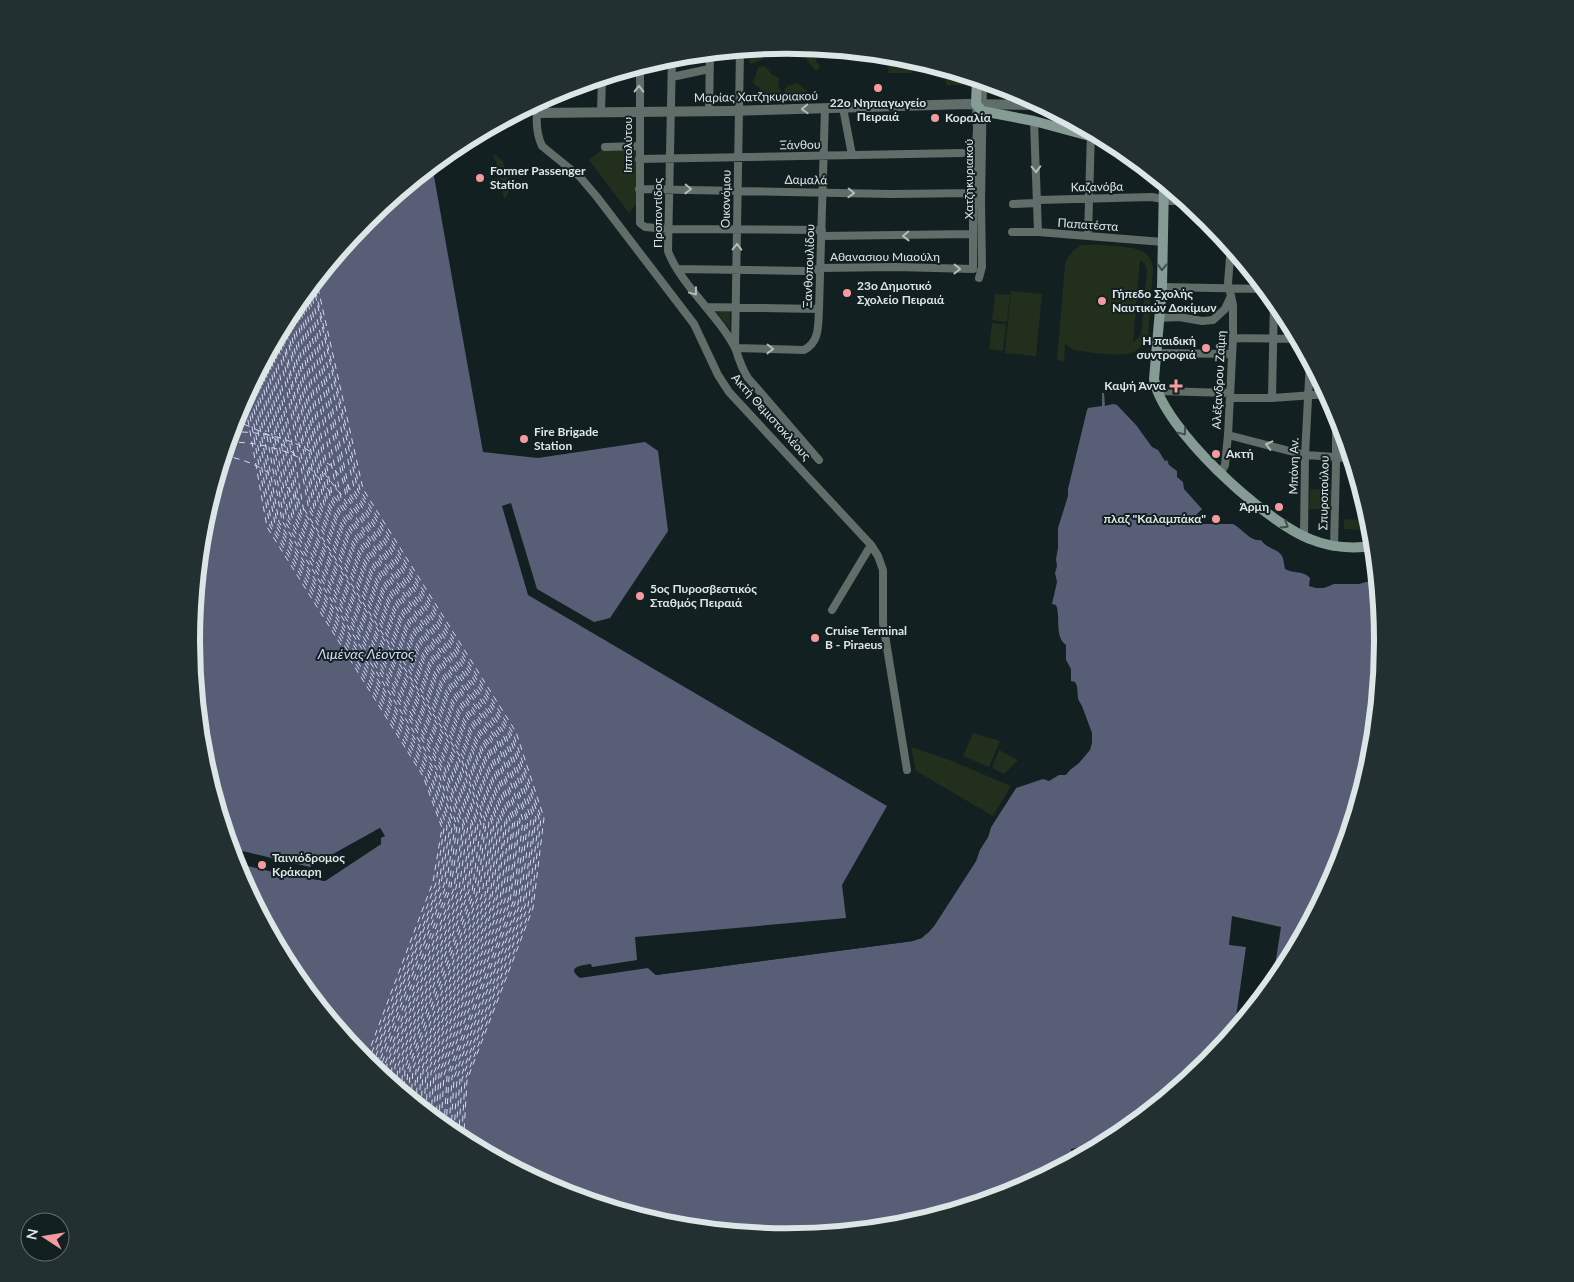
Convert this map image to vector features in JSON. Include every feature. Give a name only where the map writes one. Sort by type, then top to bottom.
[{"type":"main road","name":"Χατζηκυριακού","points":[[978,86],[980,106]]},
{"type":"main road","points":[[980,106],[1034,121],[1078,130]]},
{"type":"main road","points":[[1164,191],[1162,287],[1154,379],[1165,408],[1187,438],[1221,472],[1256,505],[1280,522],[1304,537],[1334,547],[1366,547]]},
{"type":"street","name":"Οικονόμου","points":[[735,348],[740,56]]},
{"type":"street","points":[[709,112],[710,59]]},
{"type":"street","name":"Προποντίδος","points":[[672,65],[668,251],[677,269],[724,330],[735,348]]},
{"type":"street","points":[[672,77],[709,69]]},
{"type":"street","name":"Ιππολύτου","points":[[640,73],[640,223],[645,227],[668,229]]},
{"type":"street","points":[[601,112],[602,84]]},
{"type":"street","name":"Χατζηκυριακού","points":[[980,106],[982,267],[979,278],[973,269],[972,234],[977,129],[982,87]]},
{"type":"street","name":"Μαρίας Χατζηκυριακού","points":[[538,109],[601,112],[709,112],[825,108],[1028,105]]},
{"type":"street","name":"Ξανθοπουλίδου","points":[[735,348],[804,350],[809,348],[816,339],[822,233],[825,108]]},
{"type":"street","points":[[843,108],[852,155]]},
{"type":"street","name":"Ακτή Θεμιστοκλέους","points":[[535,110],[536,128],[542,146],[580,177],[597,196],[694,324],[718,375],[729,392],[871,545],[878,556],[883,570],[883,623],[907,770]]},
{"type":"street","points":[[1034,121],[1038,232]]},
{"type":"street","points":[[1088,236],[1091,138]]},
{"type":"street","points":[[604,147],[639,146]]},
{"type":"street","name":"Ξάνθου","points":[[639,159],[962,153]]},
{"type":"street","name":"Δαμαλά","points":[[639,189],[892,194],[973,193]]},
{"type":"street","name":"Καζανόβα","points":[[1013,204],[1088,198],[1152,198],[1176,201]]},
{"type":"street","points":[[668,229],[972,234]]},
{"type":"street","name":"Παπατέστα","points":[[1012,232],[1038,232],[1163,242]]},
{"type":"street","name":"Αλέξανδρου Ζαΐμη","points":[[1221,472],[1224,465],[1228,435],[1233,338],[1230,255]]},
{"type":"street","name":"Αθανασιου Μιαούλη","points":[[677,269],[814,270],[820,268],[895,267],[973,269]]},
{"type":"street","points":[[1162,287],[1230,292],[1256,288]]},
{"type":"street","points":[[1159,318],[1179,317],[1202,321],[1213,320],[1225,309],[1230,292]]},
{"type":"street","points":[[706,307],[819,309]]},
{"type":"street","points":[[1272,398],[1274,313]]},
{"type":"street","points":[[1233,338],[1291,339]]},
{"type":"street","points":[[735,348],[741,367],[748,378],[819,460]]},
{"type":"street","points":[[1156,353],[1232,354]]},
{"type":"street","name":"Μπόνη Αν.","points":[[1304,537],[1305,455],[1309,372]]},
{"type":"street","points":[[1158,391],[1272,398],[1320,395]]},
{"type":"street","name":"Σπυροπούλου","points":[[1334,547],[1336,433]]},
{"type":"street","points":[[1228,435],[1305,455],[1345,458]]},
{"type":"street","points":[[832,610],[871,545]]},
{"type":"green space","points":[[805,54],[817,55],[816,61],[820,66],[818,70],[815,70]]},
{"type":"green space","points":[[750,55],[764,56],[763,59],[751,64],[749,62]]},
{"type":"green space","points":[[889,63],[912,67],[912,73],[888,73]]},
{"type":"green space","points":[[759,66],[766,67],[772,75],[778,77],[778,85],[781,91],[780,97],[761,98],[760,88],[753,82]]},
{"type":"green space","points":[[946,76],[963,81],[963,85],[946,85]]},
{"type":"green space","points":[[797,83],[807,91],[806,94],[785,95],[784,91],[787,86]]},
{"type":"green space","points":[[637,148],[638,202],[629,213],[589,160],[603,149]]},
{"type":"green space","points":[[494,154],[503,161],[506,171],[496,172],[495,165],[497,164]]},
{"type":"green space","points":[[508,177],[509,192],[504,199],[502,187],[498,186],[497,178]]},
{"type":"green space","name":"Γήπεδο Σχολής Ναυτικών Δοκίμων","points":[[1082,245],[1137,249],[1147,254],[1150,259],[1153,270],[1148,336],[1143,345],[1135,352],[1109,354],[1091,352],[1072,349],[1065,344],[1064,361],[1057,360],[1065,265],[1073,251]],"holes":[[[1140,260],[1145,264],[1147,271],[1141,335],[1133,343]]]},
{"type":"green space","points":[[1011,291],[1042,294],[1036,356],[1005,353]]},
{"type":"green space","points":[[995,294],[1010,295],[1007,322],[992,320]]},
{"type":"green space","points":[[716,311],[730,311],[730,328],[729,328]]},
{"type":"green space","points":[[992,323],[1006,324],[1003,351],[989,349]]},
{"type":"green space","points":[[1310,489],[1332,490],[1332,509],[1309,509]]},
{"type":"green space","points":[[1344,519],[1362,520],[1364,530],[1344,529]]},
{"type":"green space","points":[[973,733],[1000,741],[989,767],[963,756]]},
{"type":"green space","points":[[911,747],[952,761],[1011,786],[993,816],[916,771]]},
{"type":"green space","points":[[999,750],[1018,760],[1004,774],[992,768]]},
{"type":"water","name":"Λιμένας Λέοντος","points":[[433,173],[483,452],[538,458],[645,442],[658,451],[668,531],[610,618],[594,622],[537,589],[511,503],[502,506],[528,595],[887,806],[842,885],[846,918],[635,937],[637,960],[592,967],[591,964],[576,967],[574,971],[580,978],[648,968],[656,975],[913,941],[922,938],[934,926],[976,861],[979,850],[988,837],[991,827],[1016,788],[1043,779],[1049,781],[1059,775],[1066,775],[1090,750],[1092,733],[1078,699],[1077,686],[1075,682],[1071,681],[1071,669],[1066,660],[1066,645],[1060,637],[1056,605],[1052,604],[1057,582],[1055,573],[1057,566],[1058,528],[1068,496],[1068,489],[1087,410],[1088,408],[1102,406],[1102,393],[1104,393],[1105,406],[1117,405],[1136,425],[1152,447],[1158,450],[1165,461],[1167,460],[1169,465],[1177,471],[1177,477],[1183,482],[1184,489],[1202,509],[1189,522],[1197,524],[1233,524],[1237,526],[1253,539],[1261,540],[1278,552],[1282,556],[1285,569],[1301,573],[1310,578],[1309,586],[1324,588],[1334,584],[1359,584],[1371,581],[1374,641],[1373,679],[1363,756],[1354,793],[1330,866],[1296,935],[1275,967],[1281,927],[1232,916],[1229,945],[1246,947],[1236,1020],[1202,1056],[1174,1083],[1144,1107],[1088,1146],[1071,1149],[1072,1155],[1012,1184],[939,1208],[902,1217],[825,1227],[749,1227],[710,1223],[672,1217],[598,1197],[562,1184],[493,1150],[430,1107],[400,1083],[345,1028],[321,998],[278,935],[244,865],[290,876],[306,876],[307,878],[325,881],[381,844],[380,838],[384,835],[380,828],[310,867],[238,850],[220,793],[211,756],[201,679],[201,603],[211,526],[231,452],[244,416],[278,347],[321,284],[345,254],[400,199]]},
{"type":"pier","points":[[1013,787],[1016,788],[991,827],[976,861],[934,926],[928,933],[913,941],[656,975],[648,968],[649,966],[656,972],[913,939],[932,925],[968,869],[977,849],[986,836],[989,826]]},
{"type":"pier","points":[[380,828],[385,836],[381,838],[381,844],[325,881],[307,878],[306,876],[308,875],[325,878],[378,843],[378,837],[381,834],[379,831],[311,869],[310,867]]},
{"type":"ferry route","points":[[318,288],[363,489],[516,732],[544,818],[533,908],[467,1080],[464,1131]]},
{"type":"ferry route","points":[[316,291],[360,490],[513,733],[541,818],[531,907],[465,1080],[462,1130]]},
{"type":"ferry route","points":[[315,293],[358,491],[511,734],[539,818],[528,906],[462,1079],[459,1128]]},
{"type":"ferry route","points":[[312,297],[355,492],[509,735],[536,818],[525,906],[460,1079],[457,1126]]},
{"type":"ferry route","points":[[310,300],[350,494],[504,737],[531,819],[520,904],[454,1078],[452,1122]]},
{"type":"ferry route","points":[[308,302],[348,495],[501,738],[528,819],[518,904],[452,1077],[450,1121]]},
{"type":"ferry route","points":[[305,306],[346,496],[499,740],[526,819],[515,903],[449,1077],[447,1119]]},
{"type":"ferry route","points":[[303,309],[341,498],[494,742],[520,820],[510,902],[444,1075],[442,1115]]},
{"type":"ferry route","points":[[301,312],[338,498],[492,743],[518,820],[508,901],[441,1075],[439,1114]]},
{"type":"ferry route","points":[[299,315],[333,500],[487,745],[513,821],[502,900],[436,1074],[434,1110]]},
{"type":"ferry route","points":[[297,318],[331,501],[485,746],[510,821],[500,899],[434,1073],[432,1108]]},
{"type":"ferry route","points":[[294,322],[328,502],[482,748],[507,821],[497,898],[431,1073],[429,1106]]},
{"type":"ferry route","points":[[292,325],[326,503],[480,749],[505,822],[495,898],[428,1072],[426,1104]]},
{"type":"ferry route","points":[[290,328],[324,504],[478,750],[502,822],[492,897],[426,1072],[424,1103]]},
{"type":"ferry route","points":[[288,331],[321,505],[475,751],[499,822],[490,897],[423,1071],[421,1100]]},
{"type":"ferry route","points":[[287,333],[319,506],[473,752],[497,822],[487,896],[421,1071],[419,1099]]},
{"type":"ferry route","points":[[284,338],[316,507],[470,753],[494,823],[485,895],[418,1070],[416,1096]]},
{"type":"ferry route","points":[[283,340],[314,508],[468,754],[492,823],[482,895],[416,1070],[414,1095]]},
{"type":"ferry route","points":[[281,343],[311,509],[466,756],[489,823],[479,894],[413,1069],[412,1092]]},
{"type":"ferry route","points":[[279,346],[309,510],[463,757],[486,823],[477,893],[410,1069],[409,1090]]},
{"type":"ferry route","points":[[276,351],[304,512],[459,759],[481,824],[472,892],[405,1068],[404,1086]]},
{"type":"ferry route","points":[[274,355],[291,451]]},
{"type":"ferry route","points":[[272,359],[299,514],[454,761],[476,824],[467,891],[400,1067],[399,1082]]},
{"type":"ferry route","points":[[270,363],[297,515],[452,762],[473,825],[464,890],[398,1066],[397,1080]]},
{"type":"ferry route","points":[[268,367],[294,516],[449,764],[471,825],[462,889],[395,1066],[394,1078]]},
{"type":"ferry route","points":[[266,370],[292,517],[447,765],[468,825],[459,889],[392,1065],[391,1075]]},
{"type":"ferry route","points":[[264,374],[275,435]]},
{"type":"ferry route","points":[[262,378],[287,519],[442,767],[463,826],[454,888],[387,1064],[387,1070]]},
{"type":"ferry route","points":[[260,382],[269,433]]},
{"type":"ferry route","points":[[258,386],[266,432]]},
{"type":"ferry route","points":[[256,390],[279,522],[435,771],[455,827],[446,886],[379,1063]]},
{"type":"ferry route","points":[[254,394],[277,523],[433,772],[452,827],[444,885],[377,1061]]},
{"type":"ferry route","points":[[252,398],[275,524],[430,773],[450,827],[441,884],[375,1059]]},
{"type":"ferry route","points":[[250,403],[272,525],[428,774],[447,827],[439,884],[373,1057]]},
{"type":"ferry route","points":[[248,407],[270,526],[425,775],[444,828],[436,883],[371,1055]]},
{"type":"ferry route","points":[[246,411],[267,527],[423,776],[442,828],[433,882],[369,1052]]},
{"type":"ferry route","points":[[241,423],[269,435]]},
{"type":"ferry route","points":[[238,432],[272,436],[293,442],[311,452]]},
{"type":"ferry route","points":[[267,436],[282,521],[437,769],[457,826],[449,886],[382,1065]]},
{"type":"ferry route","points":[[270,437],[284,520],[440,768],[460,826],[451,887],[385,1068]]},
{"type":"ferry route","points":[[273,437],[297,456]]},
{"type":"ferry route","points":[[275,439],[289,518],[444,766],[465,826],[456,888],[390,1065],[390,1073]]},
{"type":"ferry route","points":[[234,442],[266,446],[302,459]]},
{"type":"ferry route","points":[[291,455],[301,513],[456,760],[478,824],[469,891],[403,1067],[402,1084]]},
{"type":"ferry route","points":[[230,456],[263,469],[274,477]]},
{"type":"ferry route","points":[[327,463],[332,466],[341,478]]},
{"type":"ferry route","points":[[309,467],[321,481]]},
{"type":"ferry route","points":[[324,473],[343,497],[497,741],[523,820],[513,902],[447,1076],[445,1117]]},
{"type":"ferry route","points":[[347,485],[506,736],[534,819],[523,905],[457,1078],[455,1124]]},
{"type":"ferry route","points":[[287,487],[299,501]]},
{"type":"ferry route","points":[[327,488],[336,499],[489,744],[515,820],[505,900],[439,1074],[437,1112]]},
{"type":"ferry route","points":[[304,509],[461,758],[484,824],[474,893],[408,1068],[407,1088]]},
{"type":"place","name":"22ο Νηπιαγωγείο Πειραιά","points":[[878,88]]},
{"type":"place","name":"Κοραλία","points":[[935,118]]},
{"type":"place","name":"Former Passenger Station","points":[[480,178]]},
{"type":"place","name":"23ο Δημοτικό Σχολείο Πειραιά","points":[[847,293]]},
{"type":"place","name":"Γήπεδο Σχολής Ναυτικών Δοκίμων","points":[[1102,301]]},
{"type":"place","name":"Η παιδική συντροφιά","points":[[1206,348]]},
{"type":"place","name":"Καψή Άννα","points":[[1176,386]]},
{"type":"place","name":"Fire Brigade Station","points":[[524,439]]},
{"type":"place","name":"Ακτή","points":[[1216,454]]},
{"type":"place","name":"Άρμη","points":[[1279,507]]},
{"type":"place","name":"πλαζ \"Καλαμπάκα\"","points":[[1216,519]]},
{"type":"place","name":"5ος Πυροσβεστικός Σταθμός Πειραιά","points":[[640,596]]},
{"type":"place","name":"Cruise Terminal B - Piraeus","points":[[815,638]]},
{"type":"place","name":"Ταινιόδρομος Κράκαρη","points":[[262,865]]}]
